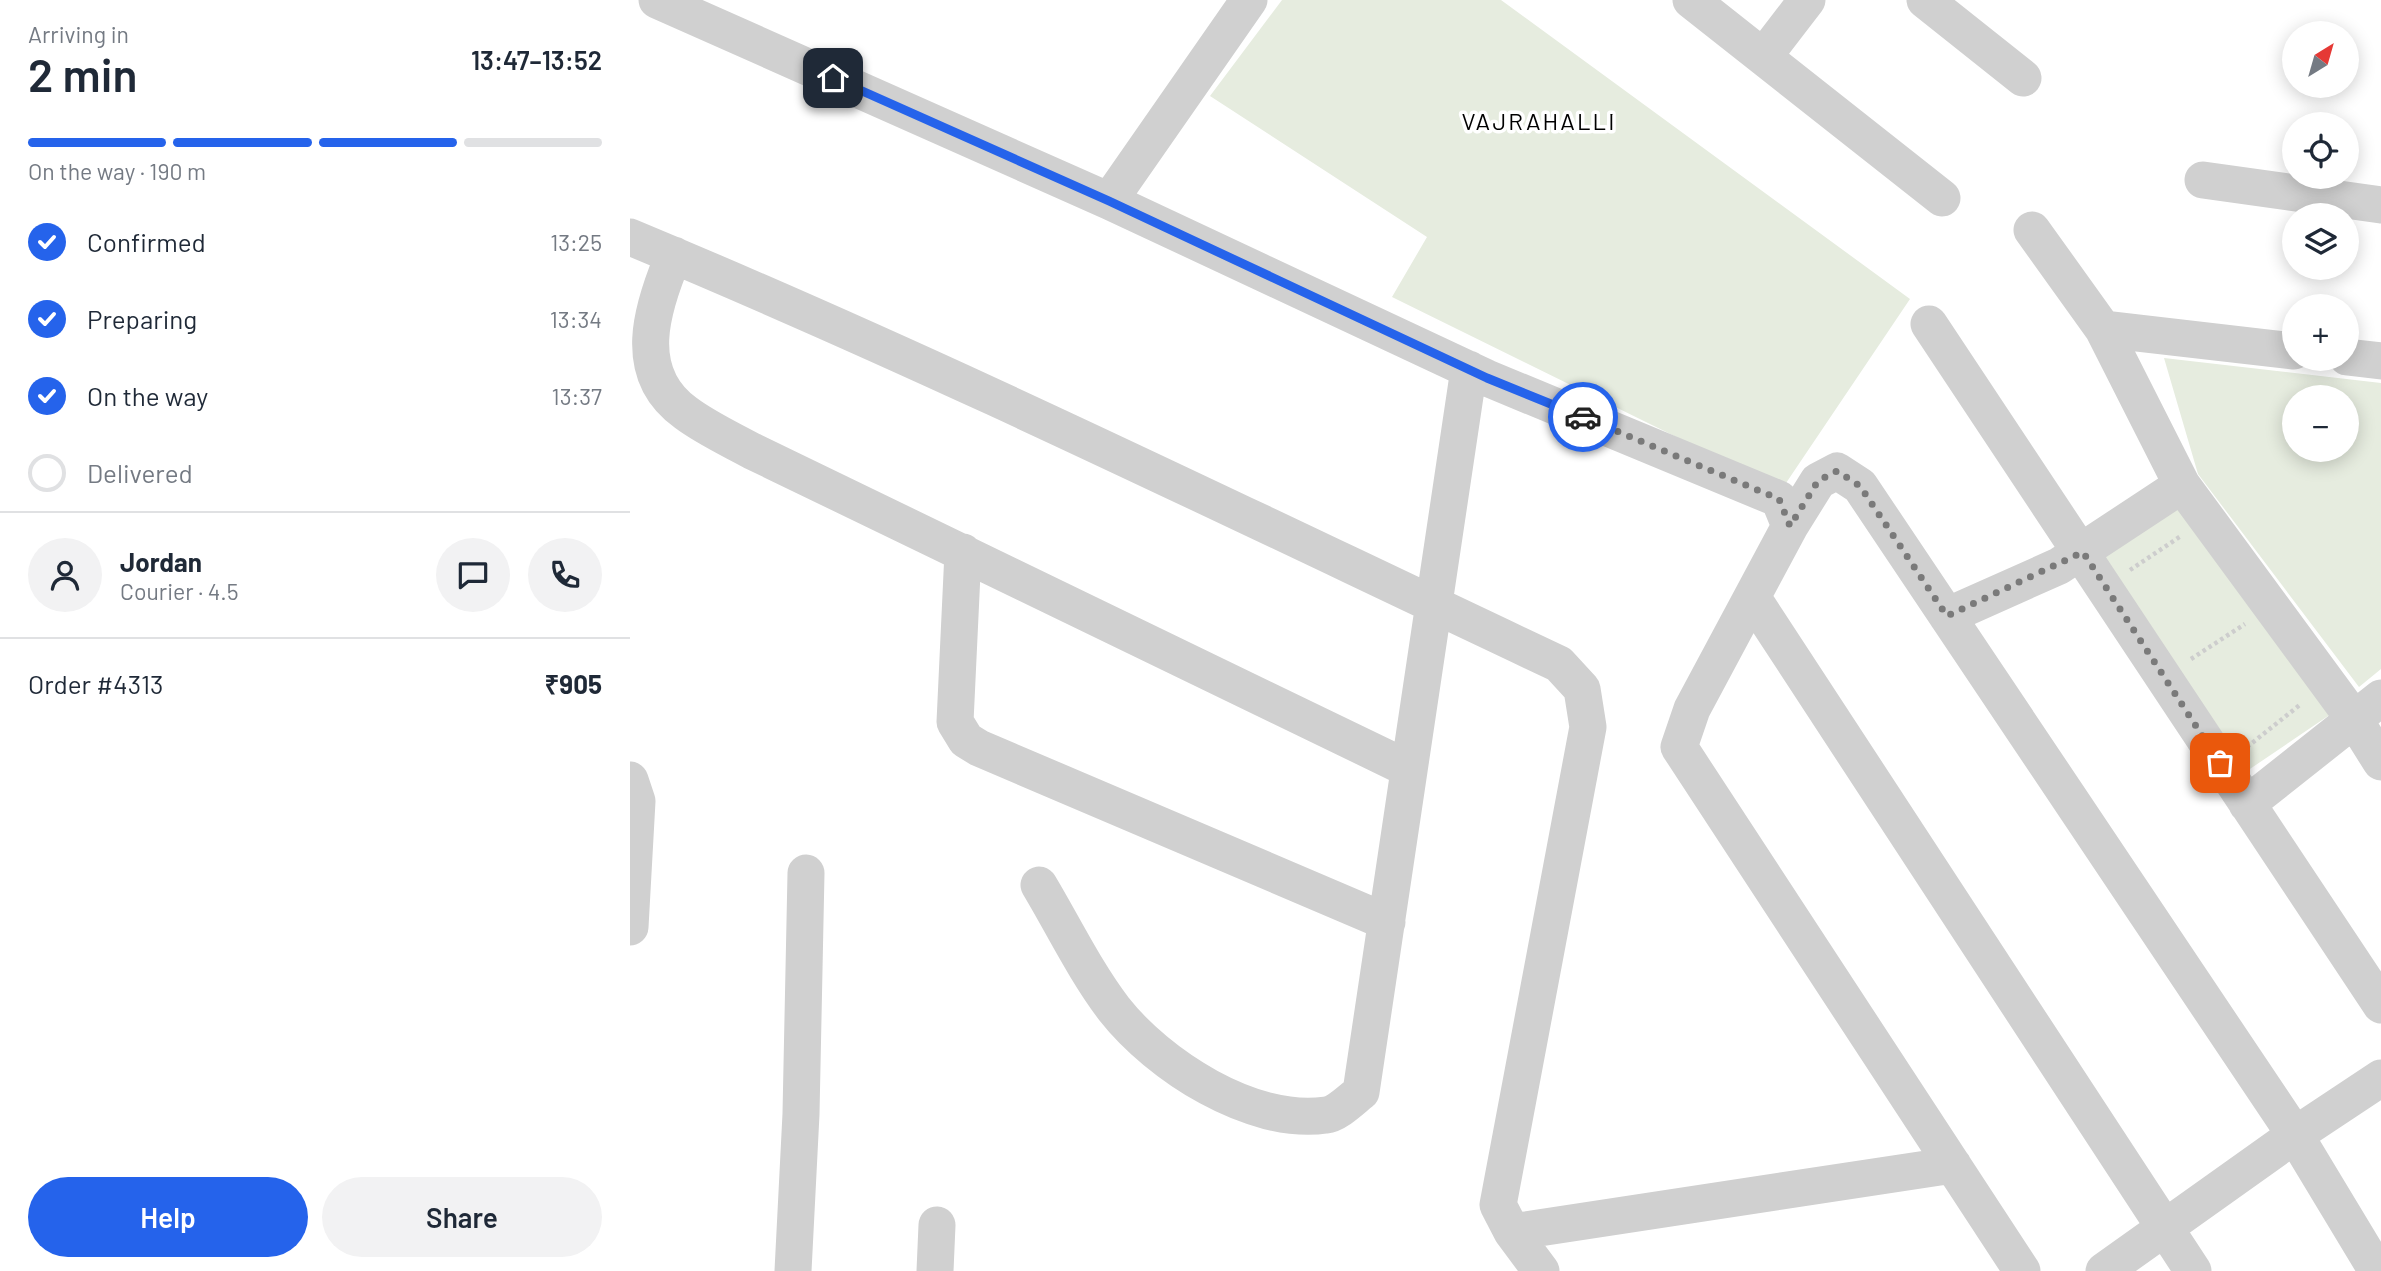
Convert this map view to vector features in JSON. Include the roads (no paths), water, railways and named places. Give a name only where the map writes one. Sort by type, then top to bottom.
[{"type":"street","points":[[657,0],[1109,201],[1469,369],[1779,499],[1790,526]]},
{"type":"street","points":[[1109,201],[1248,0]]},
{"type":"street","points":[[1691,0],[1942,198]]},
{"type":"street","points":[[1764,56],[1807,0]]},
{"type":"street","points":[[1925,0],[2023,78]]},
{"type":"street","points":[[2203,180],[2381,205]]},
{"type":"street","points":[[2032,230],[2104,329],[2182,485],[2367,708],[2381,762]]},
{"type":"street","points":[[630,237],[1154,472],[1559,664],[1582,689],[1588,727],[1498,1205],[1512,1232],[1541,1271]]},
{"type":"street","points":[[674,255],[651,322],[650,359],[662,388],[684,412],[752,451],[1409,769]]},
{"type":"street","points":[[1929,324],[2083,552],[2381,1005]]},
{"type":"street","points":[[2104,329],[2282,350]]},
{"type":"street","points":[[2359,358],[2381,361]]},
{"type":"street","points":[[1039,885],[1113,1009],[1149,1046],[1205,1086],[1270,1113],[1328,1115],[1361,1092],[1469,369]]},
{"type":"street","points":[[2022,1271],[1679,747],[1692,709],[1790,526],[1818,481],[1837,471],[1860,486],[2295,1135],[2377,1271]]},
{"type":"street","points":[[1947,616],[2083,552],[2182,485]]},
{"type":"street","points":[[963,552],[955,722],[966,740],[979,748],[1387,922]]},
{"type":"street","points":[[1752,597],[2193,1271]]},
{"type":"street","points":[[2247,804],[2367,708]]},
{"type":"street","points":[[630,780],[637,801],[630,928]]},
{"type":"street","points":[[793,1271],[801,1114],[806,873]]},
{"type":"street","points":[[2104,1271],[2295,1135],[2381,1079]]},
{"type":"street","points":[[1512,1232],[1953,1165]]},
{"type":"street","points":[[935,1271],[937,1225]]},
{"type":"district","name":"VAJRAHALLI","points":[[1539,122]]}]
